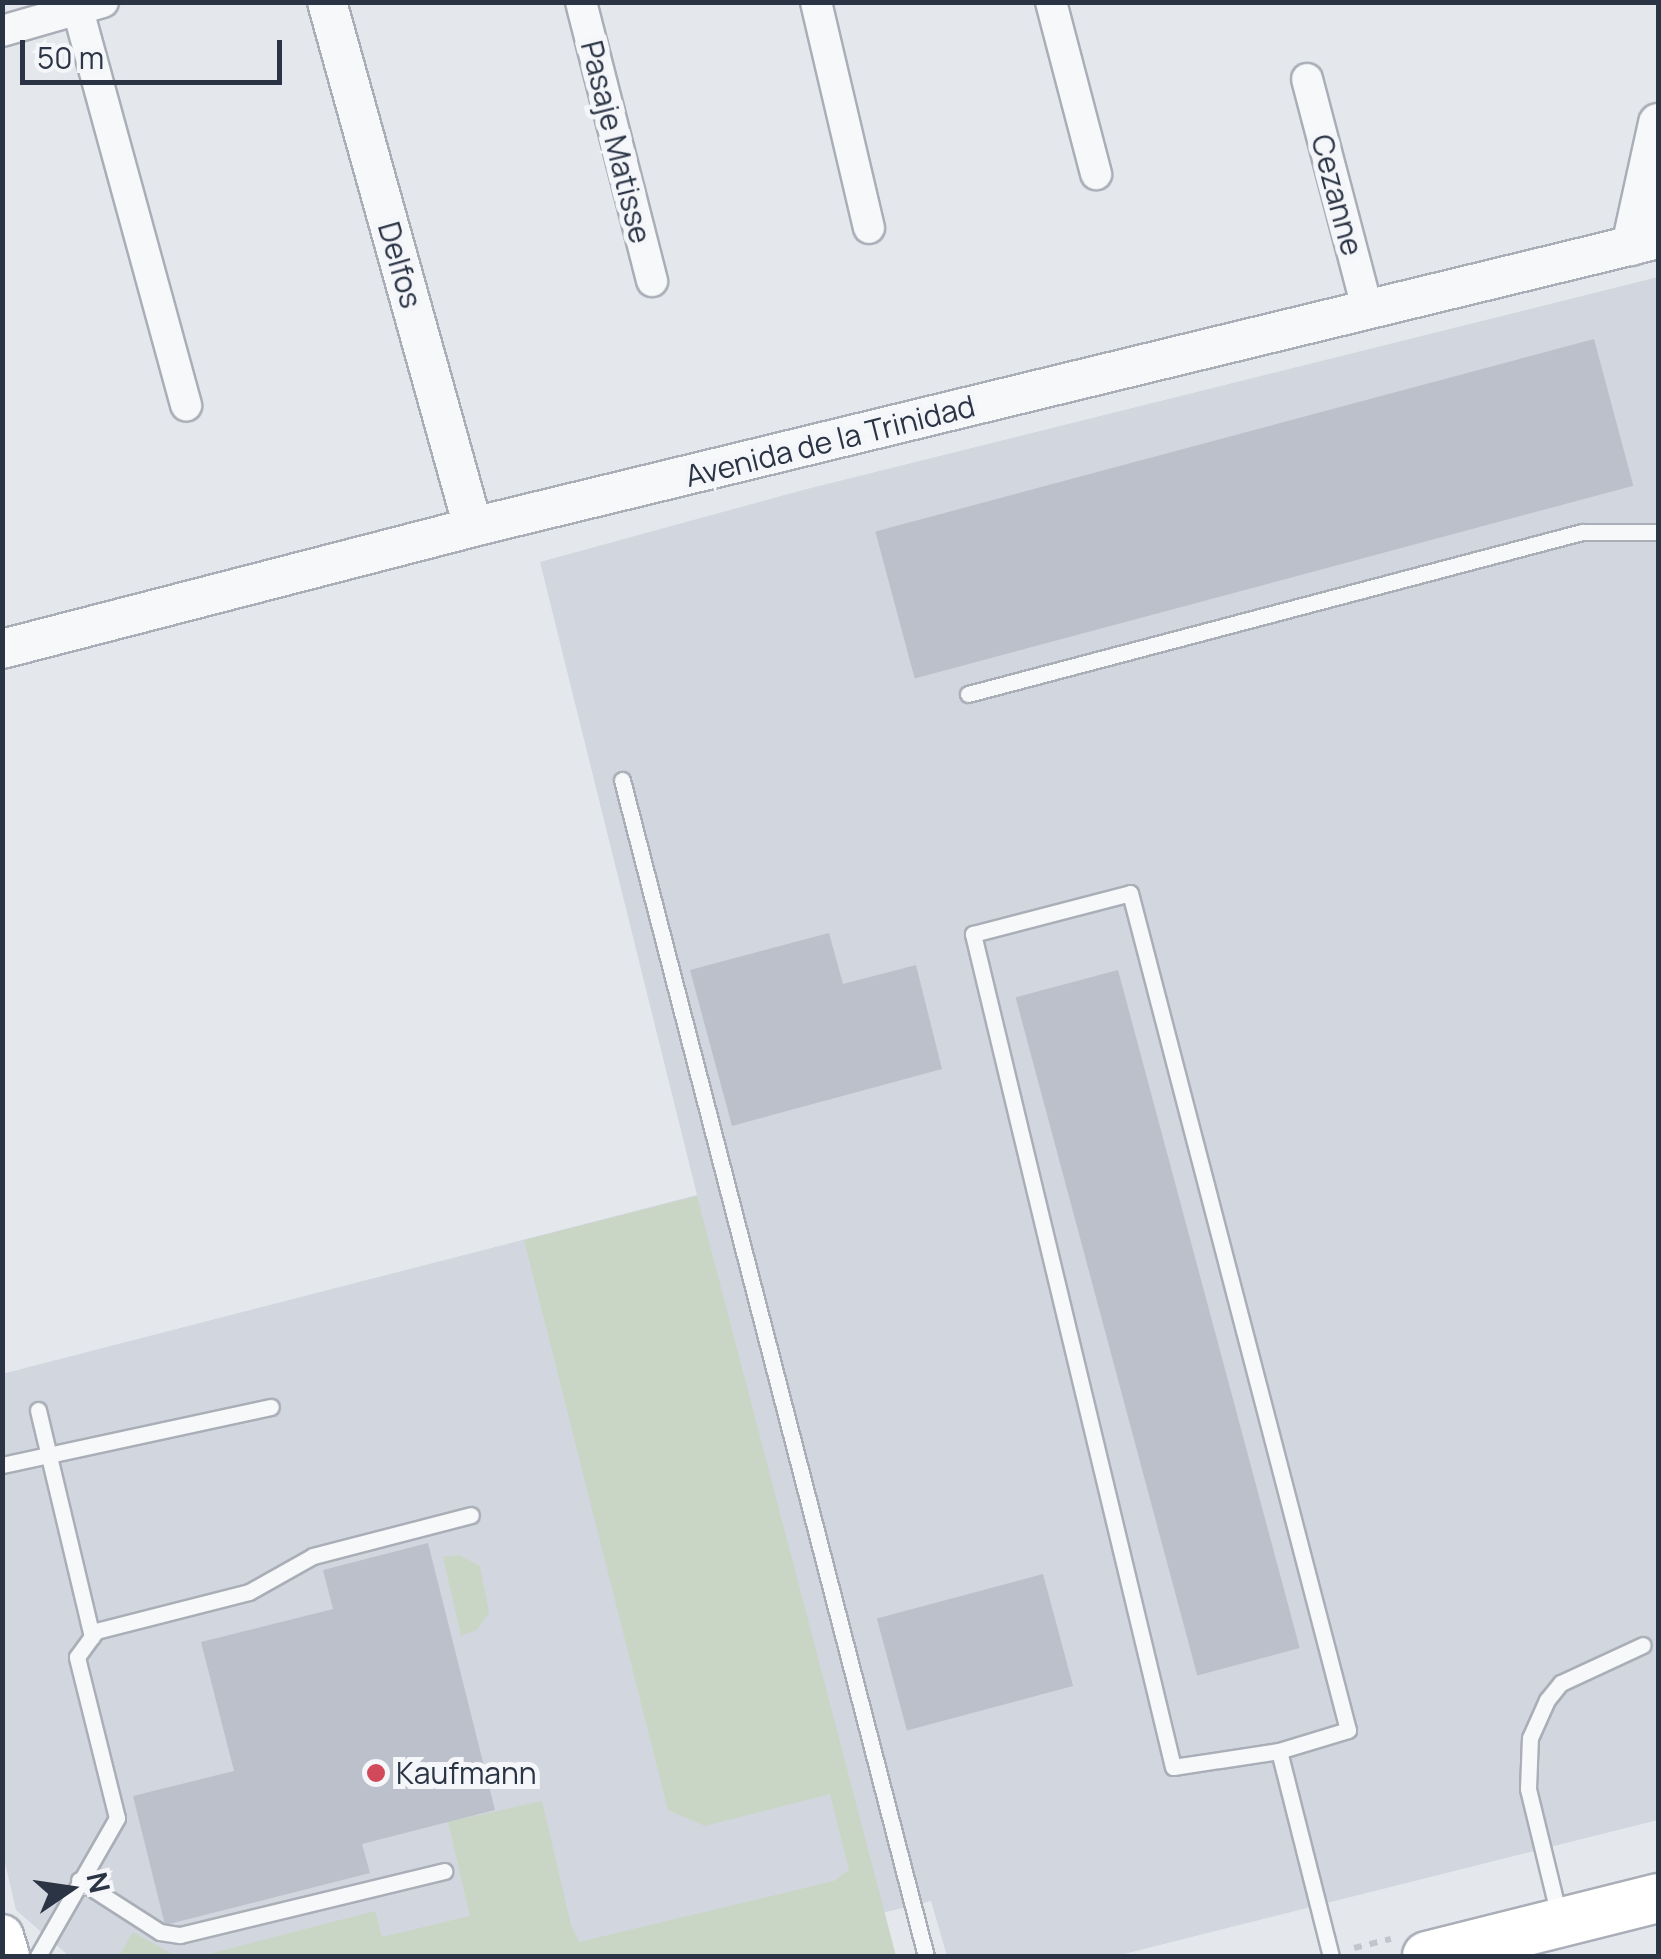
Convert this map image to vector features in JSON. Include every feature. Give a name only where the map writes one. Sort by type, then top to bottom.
[{"type":"main road","points":[[1427,1956],[1658,1898]]},
{"type":"main road","points":[[2,1936],[8,1956]]},
{"type":"street","name":"Delfos","points":[[327,2],[473,527]]},
{"type":"street","name":"Pasaje Matisse","points":[[581,2],[652,281]]},
{"type":"street","points":[[816,2],[870,228]]},
{"type":"street","points":[[1051,2],[1096,174]]},
{"type":"street","points":[[2,31],[90,6],[186,406]]},
{"type":"street","name":"Cezanne","points":[[1306,79],[1368,310]]},
{"type":"street","points":[[1644,243],[1658,122]]},
{"type":"street","name":"Avenida de la Trinidad","points":[[2,649],[473,527],[1644,243]]},
{"type":"lane","points":[[968,694],[1582,532],[1658,532]]},
{"type":"lane","points":[[622,780],[926,1956]]},
{"type":"lane","points":[[1130,894],[1348,1730],[1279,1750],[1173,1767],[973,934],[1130,894]]},
{"type":"lane","points":[[2,1465],[271,1407]]},
{"type":"lane","points":[[38,1410],[92,1637]]},
{"type":"lane","points":[[38,1956],[117,1818],[77,1657],[96,1631],[249,1592],[312,1556],[471,1515]]},
{"type":"lane","points":[[1560,1922],[1528,1789],[1530,1738],[1547,1700],[1560,1683],[1643,1646]]},
{"type":"lane","points":[[1279,1750],[1331,1956]]},
{"type":"lane","points":[[80,1880],[160,1932],[180,1935],[444,1872]]},
{"type":"shaded area","points":[[1658,277],[1658,1820],[1116,1956],[947,1956],[931,1901],[706,1956],[69,1956],[16,1910],[3,1854],[2,1374],[697,1195],[540,562],[803,490]]},
{"type":"green space","points":[[697,1196],[896,1956],[201,1956],[375,1911],[382,1937],[470,1916],[448,1822],[542,1801],[571,1925],[579,1942],[834,1881],[849,1870],[830,1794],[705,1826],[668,1810],[524,1240]]},
{"type":"green space","points":[[459,1555],[480,1566],[489,1613],[477,1630],[461,1636],[443,1557]]},
{"type":"green space","points":[[133,1932],[176,1956],[119,1956]]},
{"type":"building","points":[[1594,339],[1633,486],[915,678],[875,532]]},
{"type":"building","points":[[829,933],[843,984],[916,965],[942,1069],[732,1126],[690,970]]},
{"type":"building","points":[[1118,970],[1300,1648],[1197,1676],[1016,997]]},
{"type":"building","points":[[428,1543],[495,1810],[362,1844],[370,1873],[165,1925],[133,1796],[234,1771],[201,1642],[333,1609],[323,1570]]},
{"type":"building","points":[[1043,1574],[1073,1686],[907,1731],[877,1619]]},
{"type":"place","name":"Kaufmann","points":[[376,1773]]}]
